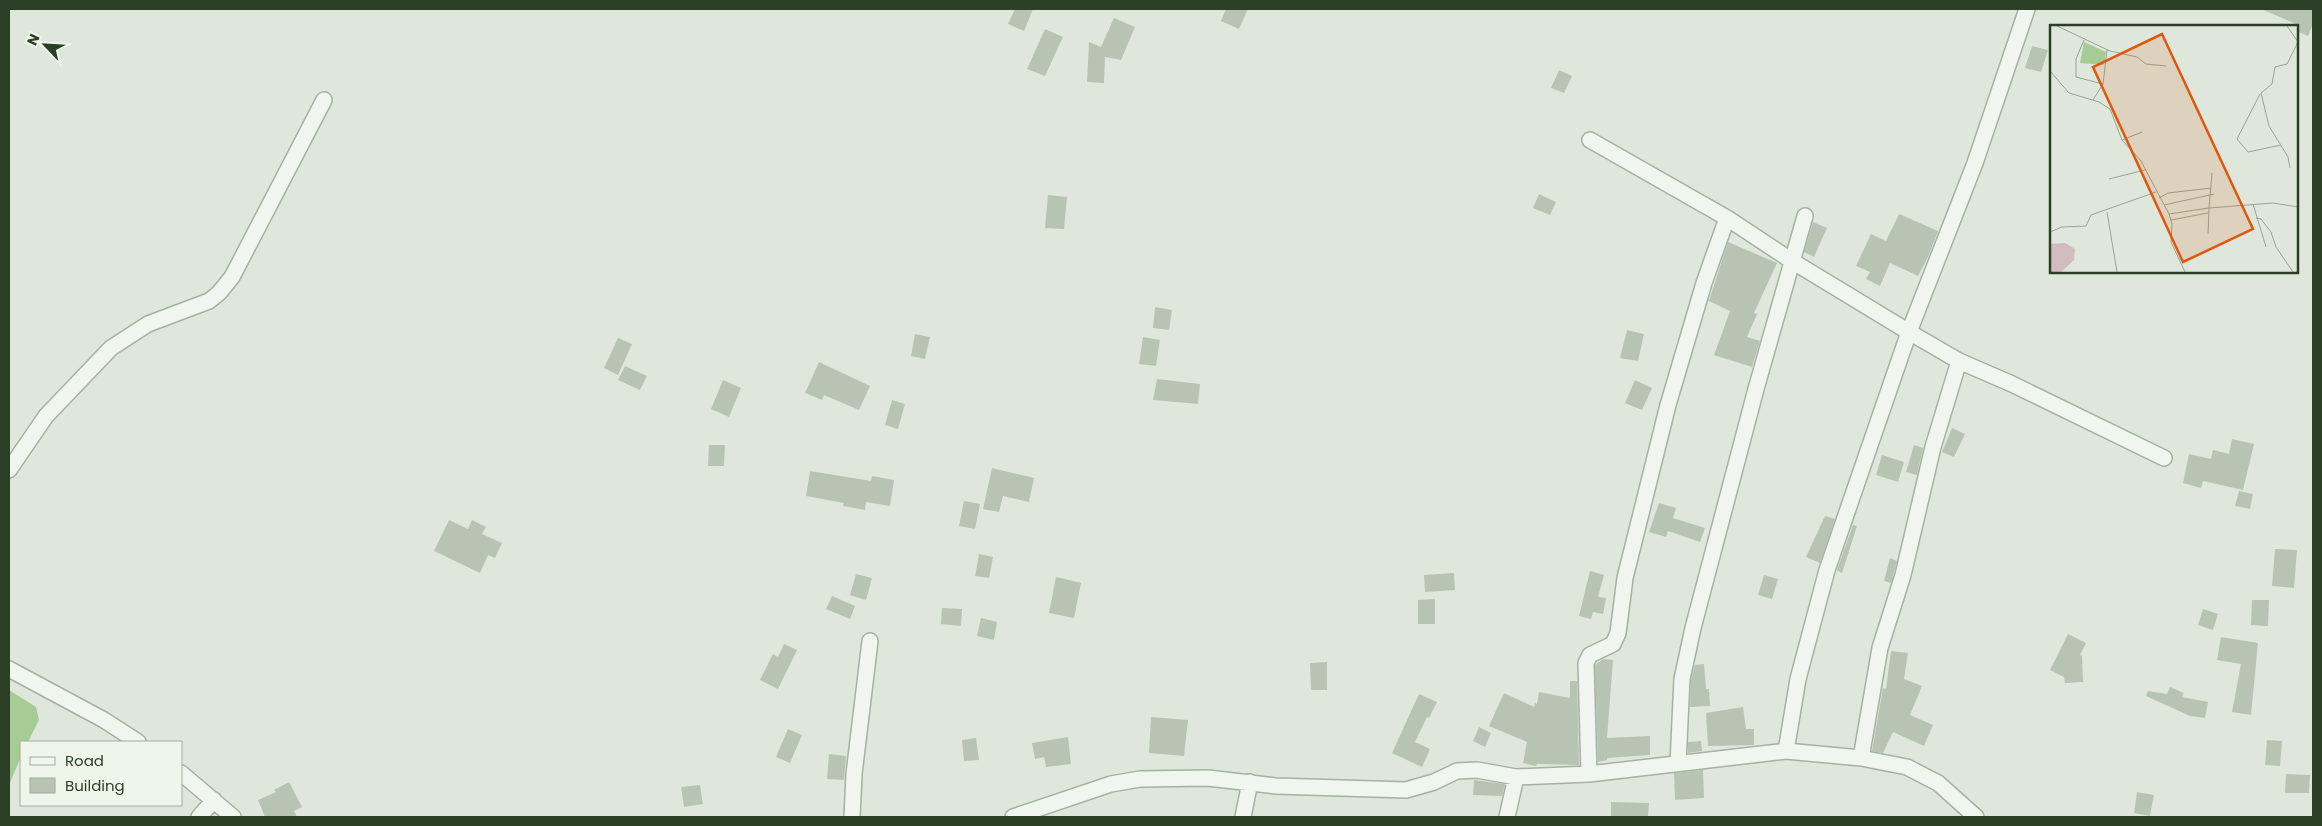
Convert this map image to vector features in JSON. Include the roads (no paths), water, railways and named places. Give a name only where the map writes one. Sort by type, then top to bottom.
[{"type":"street","points":[[1786,751],[1798,679],[1827,570],[1909,332],[1975,163],[2027,9]]},
{"type":"street","points":[[9,470],[46,416],[111,348],[148,324],[209,301],[219,293],[232,277],[324,100]]},
{"type":"street","points":[[1590,140],[1728,218],[1792,262],[1959,361],[2012,384],[2164,458]]},
{"type":"street","points":[[1678,763],[1682,679],[1685,662],[1756,390],[1805,216]]},
{"type":"street","points":[[1589,774],[1586,663],[1590,655],[1613,644],[1618,633],[1625,578],[1668,406],[1704,283],[1728,218]]},
{"type":"street","points":[[1861,758],[1880,648],[1903,575],[1933,448],[1959,361]]},
{"type":"street","points":[[852,817],[854,774],[870,641]]},
{"type":"street","points":[[9,668],[104,720],[136,741]]},
{"type":"street","points":[[1013,817],[1111,784],[1140,780],[1208,778],[1276,786],[1406,790],[1434,782],[1457,771],[1477,770],[1516,777],[1589,774],[1786,751],[1861,758],[1907,767],[1938,783],[1976,817]]},
{"type":"street","points":[[182,774],[232,817]]},
{"type":"street","points":[[1507,817],[1516,777]]},
{"type":"street","points":[[1244,817],[1250,782]]},
{"type":"street","points":[[199,817],[214,800]]}]
